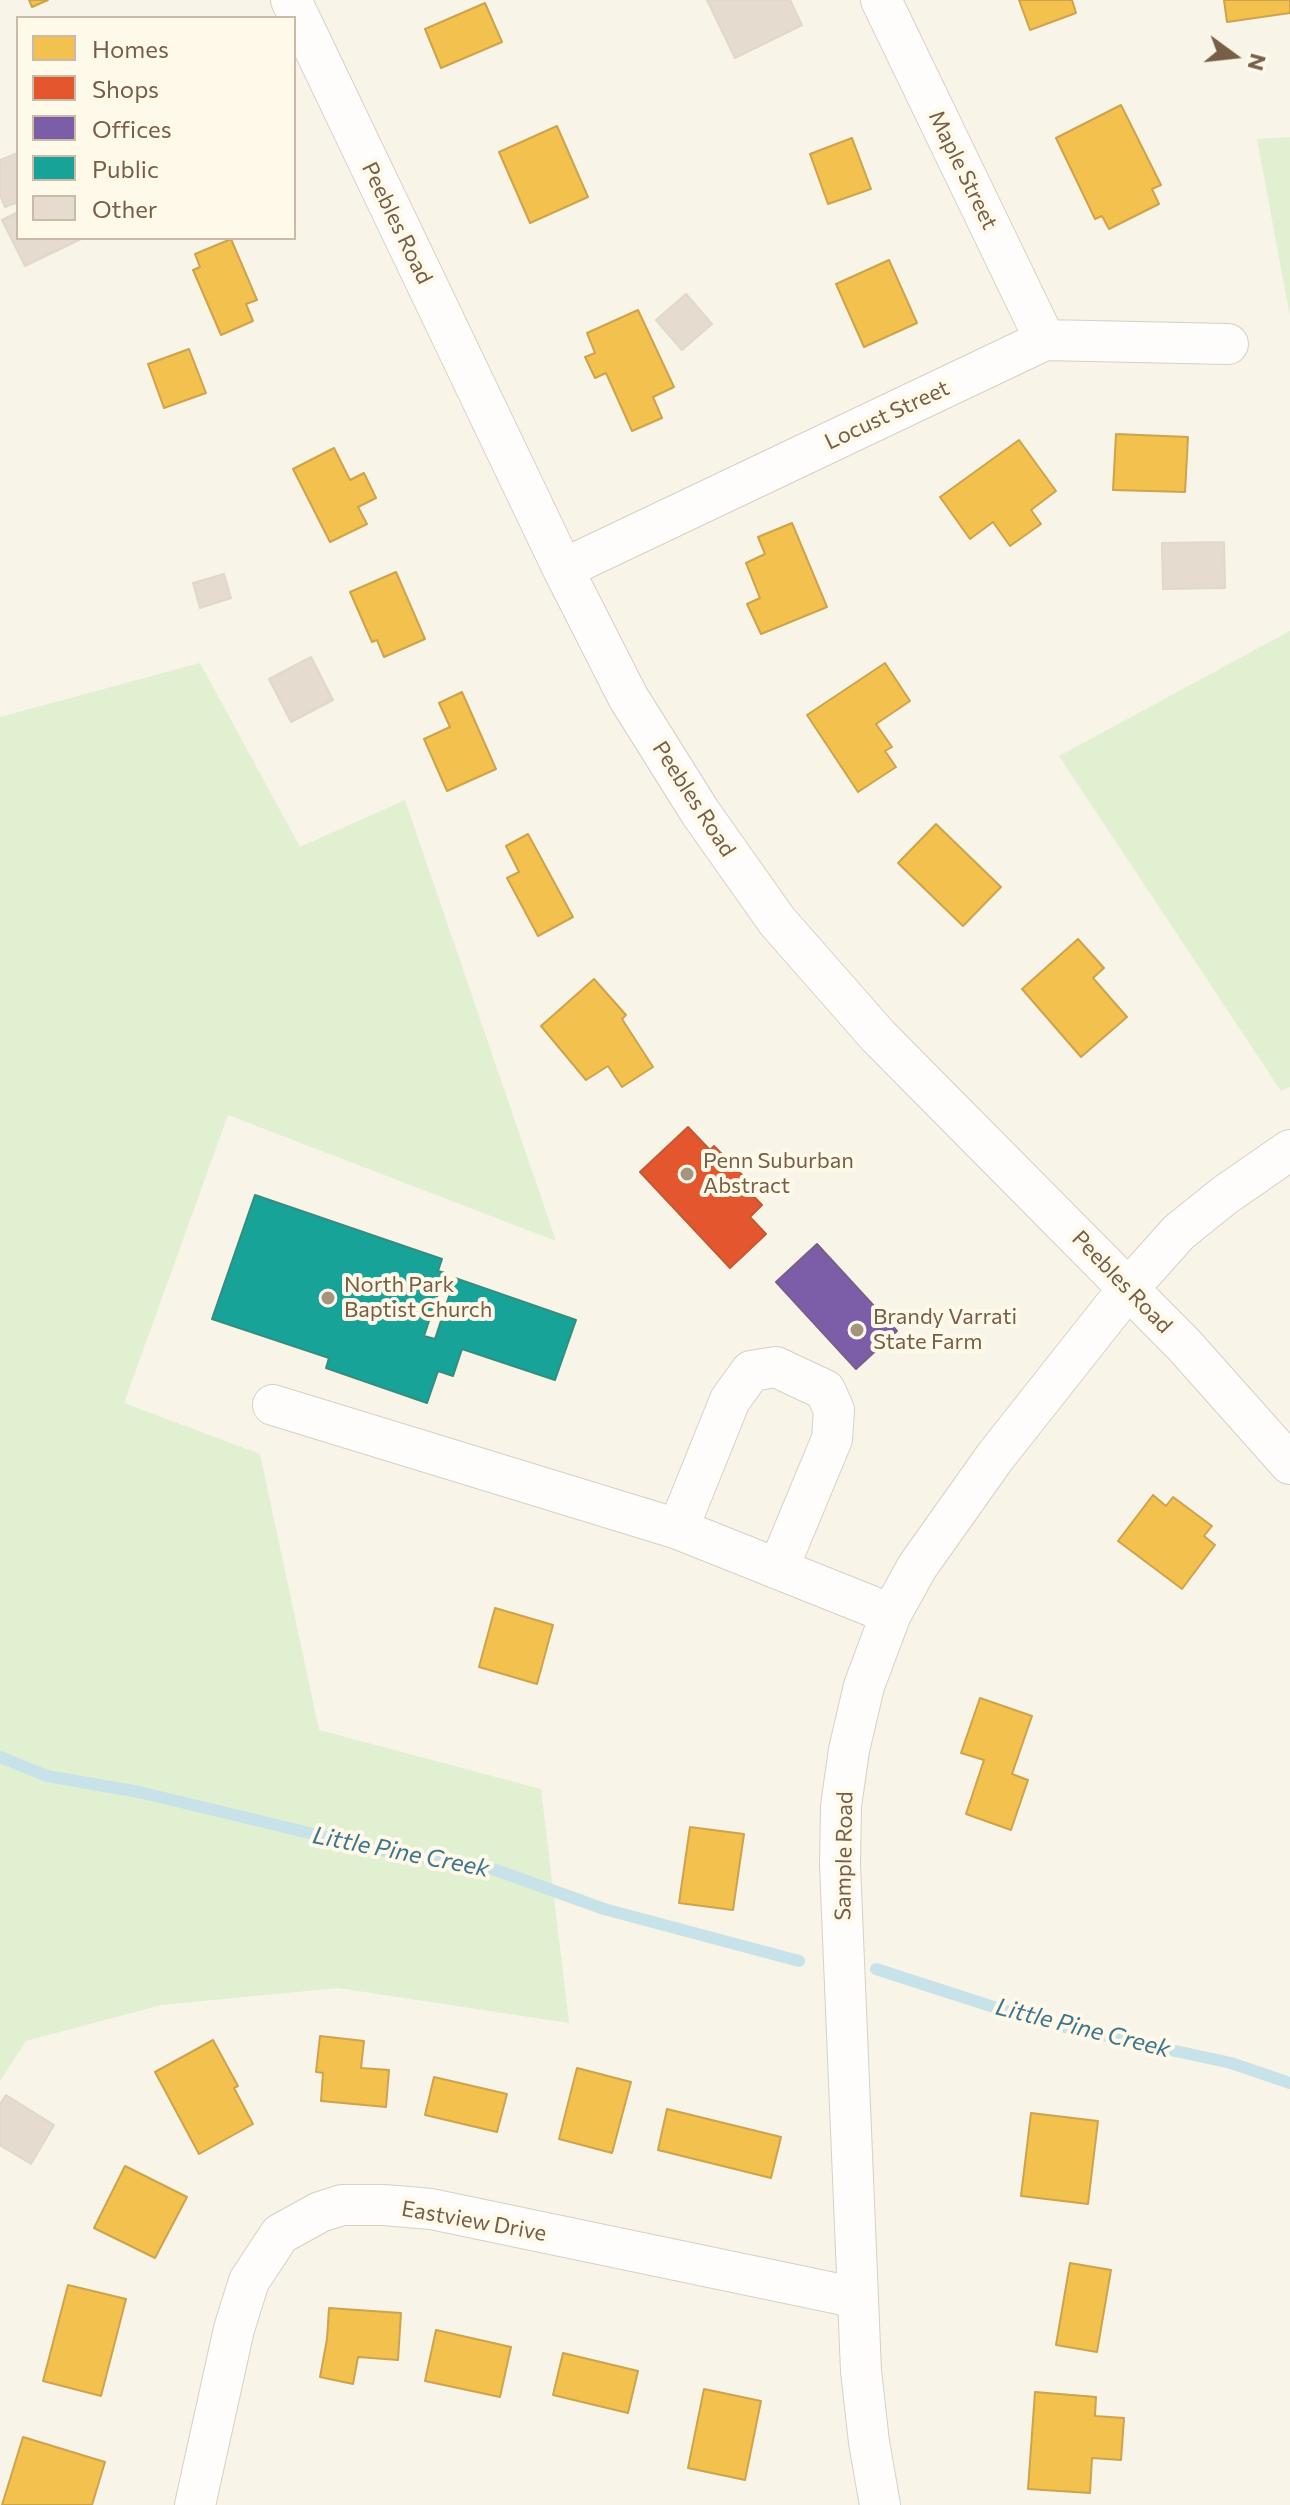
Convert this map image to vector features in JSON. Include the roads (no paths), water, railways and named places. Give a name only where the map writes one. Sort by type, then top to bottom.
[{"type":"street","name":"Peebles Road","points":[[291,0],[563,569],[628,697],[700,812],[777,921],[878,1036],[1197,1359],[1290,1464]]},
{"type":"street","name":"Maple Street","points":[[881,0],[1045,340]]},
{"type":"street","name":"Locust Street","points":[[563,569],[1045,340],[1228,344]]},
{"type":"street","name":"Sample Road","points":[[880,2505],[867,2428],[858,2298],[840,1865],[841,1806],[849,1750],[864,1686],[891,1614],[917,1567],[955,1510],[1127,1290],[1179,1232],[1290,1150]]},
{"type":"street","points":[[678,1529],[730,1400],[751,1371],[776,1367],[825,1390],[834,1410],[832,1439],[778,1569]]},
{"type":"street","points":[[273,1405],[678,1529],[891,1614]]},
{"type":"street","name":"Eastview Drive","points":[[195,2505],[234,2329],[249,2281],[280,2234],[320,2212],[342,2205],[431,2209],[858,2298]]},
{"type":"waterway","name":"Little Pine Creek","points":[[0,1757],[47,1776],[139,1792],[376,1849],[496,1870],[604,1909],[799,1961]]},
{"type":"waterway","name":"Little Pine Creek","points":[[876,1969],[1037,2021],[1231,2063],[1290,2083]]},
{"type":"place","name":"Penn Suburban Abstract","points":[[687,1174]]},
{"type":"place","name":"North Park Baptist Church","points":[[328,1298]]},
{"type":"place","name":"Brandy Varrati State Farm","points":[[857,1330]]}]
